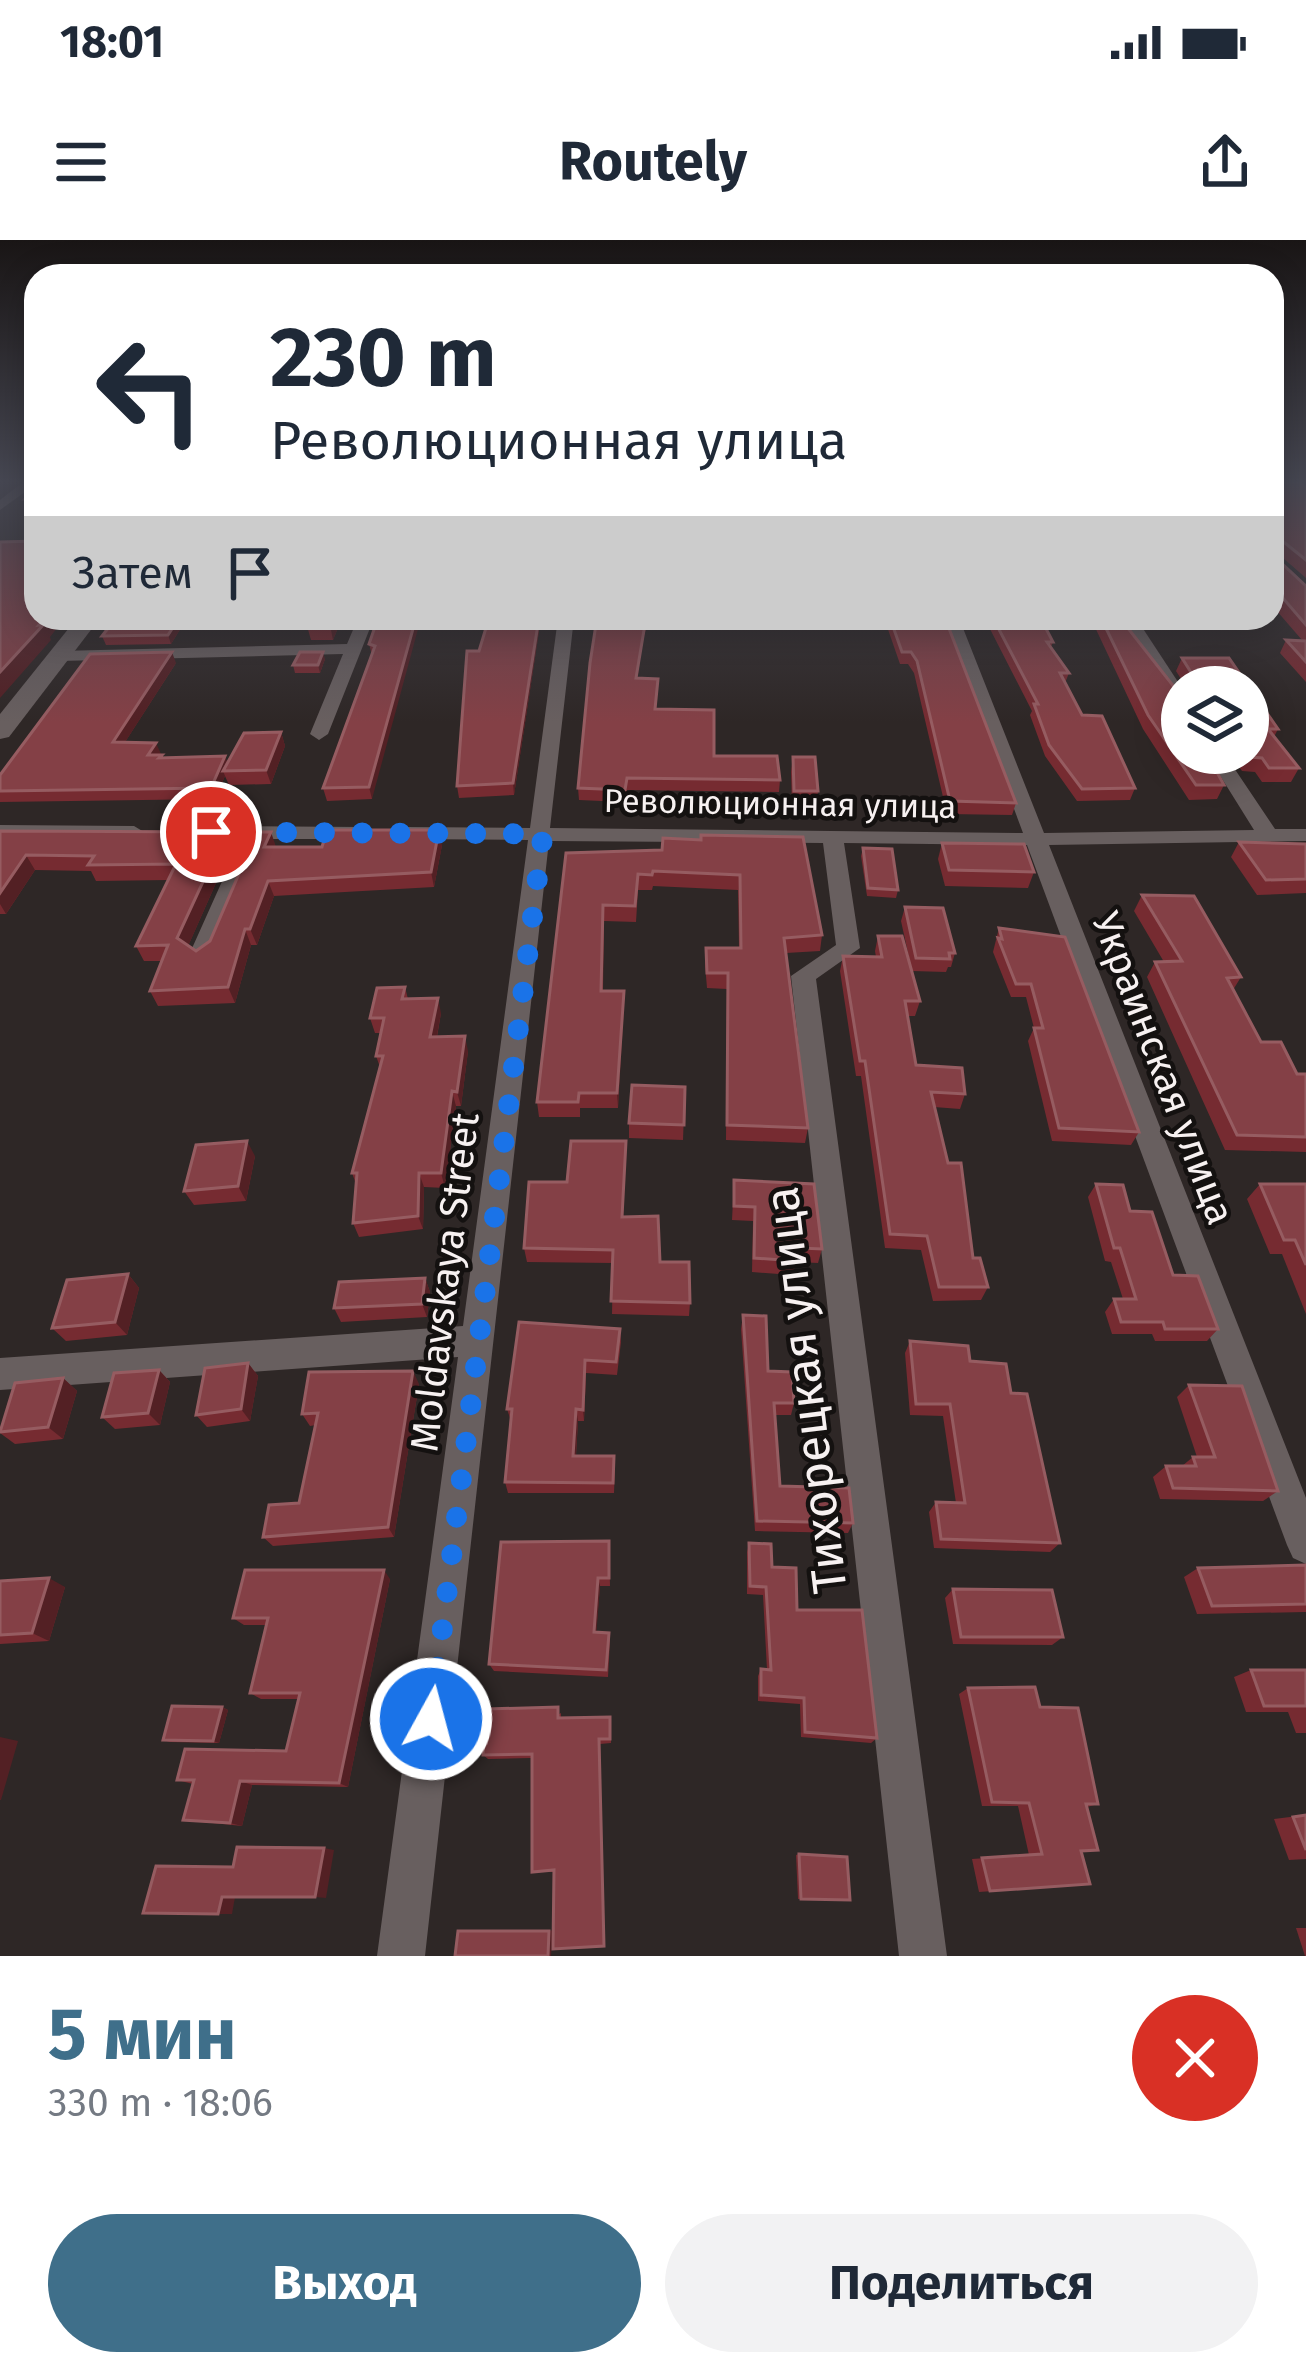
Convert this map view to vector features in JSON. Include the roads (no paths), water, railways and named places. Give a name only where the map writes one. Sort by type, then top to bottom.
[{"type":"main road","points":[[0,731],[80,630]]},
{"type":"street","points":[[319,734],[361,630]]},
{"type":"street","name":"Moldavskaya Street","points":[[400,1956],[565,630]]},
{"type":"street","name":"Украинская улица","points":[[956,630],[1306,1545]]},
{"type":"street","points":[[1136,630],[1161,669]]},
{"type":"street","points":[[59,656],[353,649]]},
{"type":"street","points":[[1229,774],[1268,835]]},
{"type":"street","name":"Революционная улица","points":[[0,831],[1034,839],[1306,835]]},
{"type":"street","points":[[201,955],[254,832]]},
{"type":"street","name":"Тихорецкая улица","points":[[832,836],[848,948],[803,976],[923,1956]]},
{"type":"street","points":[[0,1374],[479,1340]]}]
